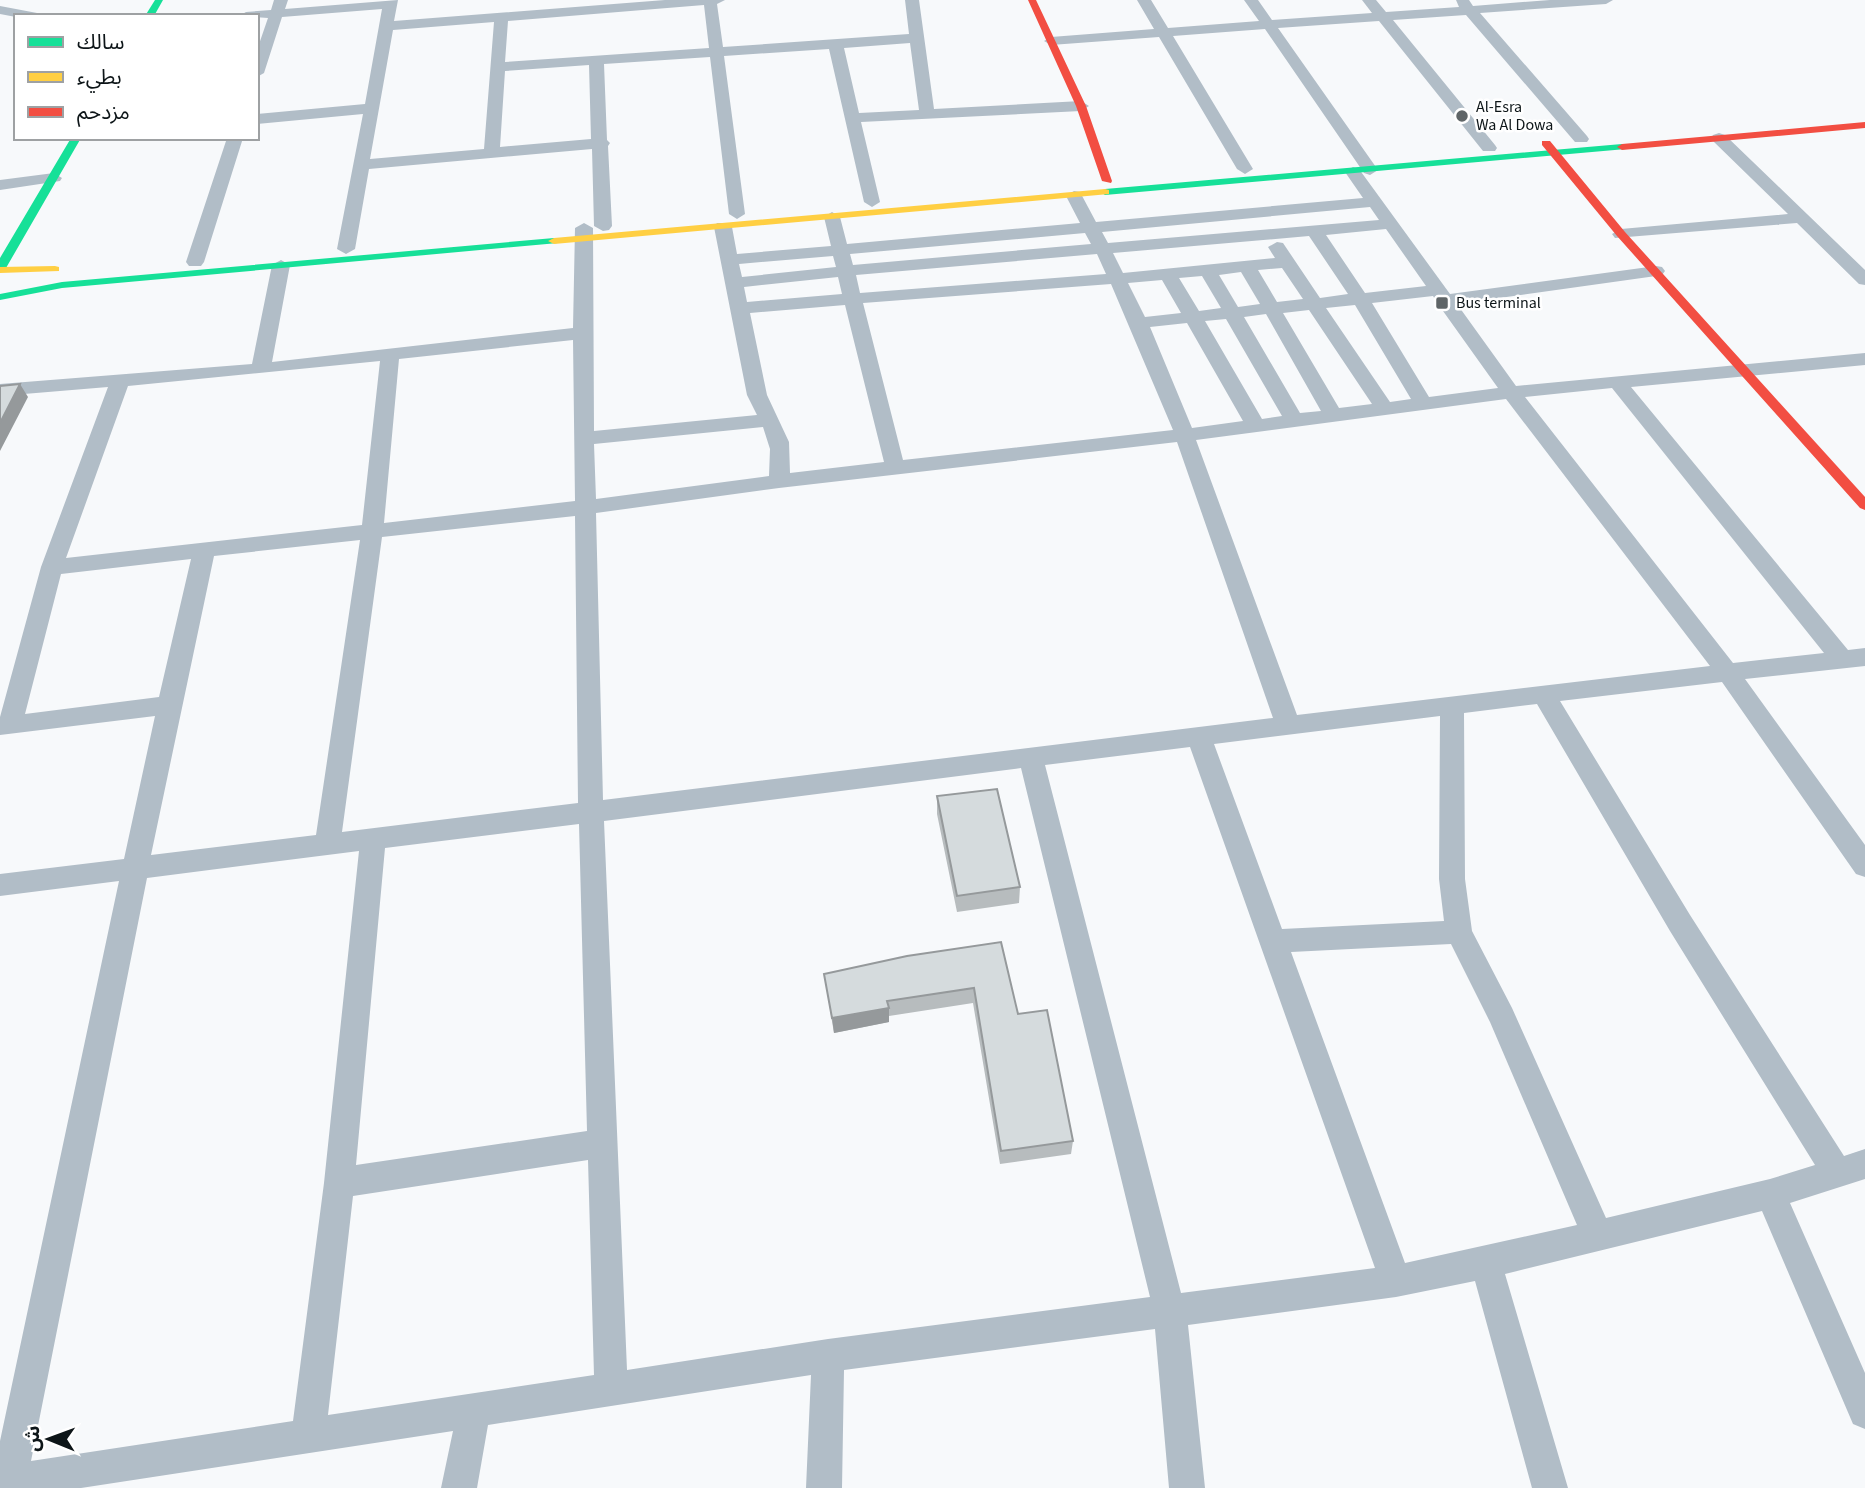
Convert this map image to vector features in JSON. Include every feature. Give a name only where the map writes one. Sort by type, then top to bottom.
[{"type":"street","points":[[710,0],[730,221],[729,260],[757,395],[764,414],[776,432],[780,446],[779,481]]},
{"type":"street","points":[[387,26],[602,4],[718,0]]},
{"type":"street","points":[[912,0],[927,115]]},
{"type":"street","points":[[1032,0],[1081,106],[1107,181]]},
{"type":"street","points":[[1144,0],[1245,169]]},
{"type":"street","points":[[1251,0],[1362,167],[1373,201],[1388,224],[1511,393],[1727,672],[1865,866]]},
{"type":"street","points":[[1369,0],[1489,148]]},
{"type":"street","points":[[1051,41],[1384,17],[1465,5],[1605,0]]},
{"type":"street","points":[[253,14],[279,7],[391,2],[346,249]]},
{"type":"street","points":[[1465,5],[1581,139]]},
{"type":"street","points":[[259,67],[279,7]]},
{"type":"street","points":[[0,10],[21,14]]},
{"type":"street","points":[[492,154],[501,16]]},
{"type":"street","points":[[499,67],[919,38]]},
{"type":"street","points":[[835,43],[872,202]]},
{"type":"street","points":[[596,60],[602,143],[582,333],[588,507],[592,811],[611,1388]]},
{"type":"street","points":[[851,118],[1081,106]]},
{"type":"street","points":[[259,119],[373,108]]},
{"type":"street","points":[[0,269],[98,268],[195,262],[730,221],[832,217],[1074,196],[1107,181],[1245,169],[1362,167],[1489,148],[1551,148],[1581,139],[1865,115]]},
{"type":"street","points":[[0,297],[62,285],[281,265],[591,231],[730,221],[872,202],[1093,188],[1362,167],[1551,148],[1718,138],[1865,125]]},
{"type":"street","points":[[1718,138],[1865,280]]},
{"type":"street","points":[[0,269],[75,140]]},
{"type":"street","points":[[195,262],[234,140]]},
{"type":"street","points":[[361,166],[602,143]]},
{"type":"street","points":[[1551,148],[1621,234],[1865,505]]},
{"type":"street","points":[[0,185],[54,178]]},
{"type":"street","points":[[1074,196],[1104,250],[1139,323],[1184,435],[1288,725]]},
{"type":"street","points":[[729,260],[1093,229],[1373,201]]},
{"type":"street","points":[[832,217],[895,467]]},
{"type":"street","points":[[1621,234],[1800,218]]},
{"type":"street","points":[[735,284],[844,271],[1388,224]]},
{"type":"street","points":[[1314,230],[1361,300],[1423,403]]},
{"type":"street","points":[[1270,235],[1313,305],[1384,408]]},
{"type":"street","points":[[741,308],[852,297],[1118,279],[1286,262]]},
{"type":"street","points":[[261,369],[281,265]]},
{"type":"street","points":[[1247,267],[1334,416]]},
{"type":"street","points":[[1208,271],[1294,421]]},
{"type":"street","points":[[1139,323],[1361,300],[1440,295],[1656,271]]},
{"type":"street","points":[[1168,274],[1256,426]]},
{"type":"street","points":[[0,390],[261,369],[582,333]]},
{"type":"street","points":[[327,846],[372,532],[390,355]]},
{"type":"street","points":[[52,567],[588,507],[779,481],[1184,435],[1423,403],[1865,359]]},
{"type":"street","points":[[120,381],[52,567],[5,725],[169,705]]},
{"type":"street","points":[[1618,383],[1853,658]]},
{"type":"street","points":[[585,438],[769,420]]},
{"type":"street","points":[[204,551],[5,1482],[68,1481],[309,1434],[611,1388],[828,1356],[1396,1281],[1486,1263],[1770,1194],[1851,1168],[1680,923],[1543,694]]},
{"type":"street","points":[[0,885],[1288,725],[1853,658]]},
{"type":"street","points":[[1452,705],[1452,879],[1459,932],[1502,1017],[1597,1235]]},
{"type":"street","points":[[1199,737],[1396,1281]]},
{"type":"street","points":[[1031,759],[1170,1312],[1188,1488]]},
{"type":"street","points":[[309,1434],[339,1183],[373,839]]},
{"type":"street","points":[[1275,941],[1459,932]]},
{"type":"street","points":[[339,1183],[603,1143]]},
{"type":"street","points":[[1770,1194],[1865,1412]]},
{"type":"street","points":[[1486,1263],[1550,1488]]},
{"type":"street","points":[[824,1488],[828,1356]]},
{"type":"street","points":[[459,1488],[474,1409]]},
{"type":"building","points":[[20,384],[0,423],[0,386]]},
{"type":"building","points":[[997,789],[1020,887],[957,896],[937,796]]},
{"type":"building","points":[[1001,942],[1018,1014],[1047,1010],[1073,1141],[1001,1151],[974,988],[887,1001],[889,1008],[832,1018],[824,974],[907,956]]},
{"type":"traffic: fast","points":[[150,14],[159,0]]},
{"type":"traffic: fast","points":[[0,268],[75,140]]},
{"type":"traffic: fast","points":[[1105,192],[1622,147]]},
{"type":"traffic: fast","points":[[0,297],[62,285],[554,241]]},
{"type":"traffic: slow","points":[[554,241],[1105,192]]},
{"type":"traffic: slow","points":[[0,270],[55,269]]},
{"type":"traffic: jam","points":[[1032,0],[1081,106],[1107,181]]},
{"type":"traffic: jam","points":[[1622,147],[1865,125]]},
{"type":"traffic: jam","points":[[1546,143],[1621,234],[1865,505]]},
{"type":"place","name":"Al-Esra Wa Al Dowa","points":[[1462,116]]},
{"type":"place","name":"Bus terminal","points":[[1442,303]]}]
